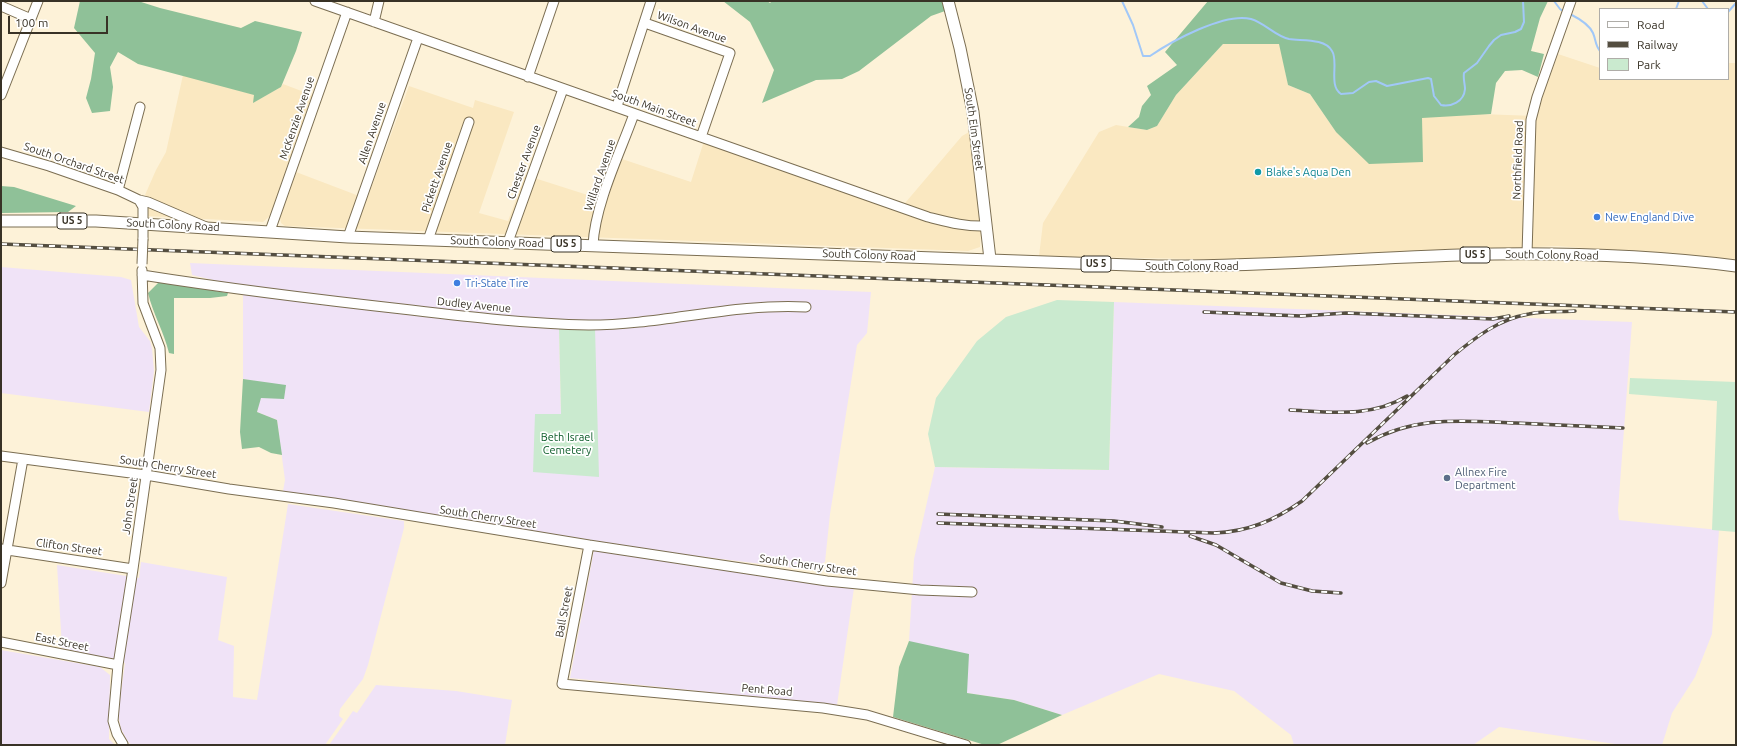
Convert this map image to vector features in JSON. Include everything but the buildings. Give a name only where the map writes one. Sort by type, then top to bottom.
[{"type":"main road","name":"South Elm Street","points":[[948,1],[960,48],[973,112],[990,259]]},
{"type":"main road","name":"South Colony Road","points":[[1,221],[96,221],[348,237],[1158,266],[1219,266],[1462,255],[1528,254],[1622,256],[1736,266]]},
{"type":"street","points":[[1,95],[38,1]]},
{"type":"street","name":"South Main Street","points":[[315,1],[928,217],[951,223],[986,226]]},
{"type":"street","points":[[374,22],[379,1]]},
{"type":"street","points":[[528,77],[554,1]]},
{"type":"street","points":[[616,106],[645,23],[651,1]]},
{"type":"street","points":[[1,6],[31,19]]},
{"type":"street","name":"Northfield Road","points":[[1528,254],[1531,120],[1536,97],[1568,9]]},
{"type":"street","name":"McKenzie Avenue","points":[[270,231],[347,12]]},
{"type":"street","name":"Wilson Avenue","points":[[645,23],[730,53],[700,137]]},
{"type":"street","name":"Allen Avenue","points":[[348,237],[418,38]]},
{"type":"street","name":"Chester Avenue","points":[[508,242],[563,89]]},
{"type":"street","points":[[118,190],[140,107]]},
{"type":"street","name":"Willard Avenue","points":[[593,245],[593,234],[602,200],[634,114]]},
{"type":"street","name":"Pickett Avenue","points":[[428,240],[469,122]]},
{"type":"street","name":"South Orchard Street","points":[[1,152],[118,190],[206,227]]},
{"type":"street","points":[[139,200],[143,207],[143,223]]},
{"type":"street","name":"John Street","points":[[123,744],[117,734],[114,721],[118,665],[133,569],[161,360],[160,348],[143,304],[143,223]]},
{"type":"street","name":"Dudley Avenue","points":[[142,275],[314,300],[493,319],[558,324],[618,324],[751,308],[781,306],[806,307]]},
{"type":"street","name":"South Cherry Street","points":[[1,456],[146,475],[229,489],[334,503],[589,546],[831,581],[920,590],[972,592]]},
{"type":"street","points":[[1,583],[4,550],[23,459]]},
{"type":"street","name":"Ball Street","points":[[562,684],[589,546]]},
{"type":"street","name":"Clifton Street","points":[[4,550],[133,569]]},
{"type":"street","name":"East Street","points":[[1,642],[118,665]]},
{"type":"street","name":"Pent Road","points":[[562,684],[823,708],[867,715],[966,745]]},
{"type":"shaded area","points":[[1223,44],[1280,44],[1288,85],[1310,94],[1336,132],[1422,117],[1480,114],[1535,116],[1558,54],[1599,68],[1599,80],[1729,80],[1729,63],[1736,63],[1736,259],[1557,246],[1246,260],[1039,256],[1043,223],[1099,132],[1116,125],[1147,130],[1157,126],[1176,95]]},
{"type":"shaded area","points":[[183,75],[255,95],[254,102],[281,87],[283,84],[312,95],[270,216],[263,222],[147,216],[145,195],[166,152]]},
{"type":"shaded area","points":[[409,86],[473,108],[475,100],[514,112],[479,213],[508,221],[525,175],[597,198],[613,156],[691,182],[704,141],[900,209],[962,136],[971,131],[982,213],[980,247],[968,251],[285,226],[281,223],[280,218],[296,172],[367,199]]},
{"type":"shaded area","points":[[190,263],[871,292],[867,333],[857,345],[830,514],[825,562],[810,570],[673,553],[283,491],[285,480],[277,420],[257,412],[260,398],[286,386],[243,379],[243,287],[192,275]],"holes":[[[559,329],[599,477],[535,415],[561,414]]]},
{"type":"shaded area","points":[[1,267],[121,277],[131,280],[139,327],[150,341],[152,348],[154,371],[149,412],[1,393]]},
{"type":"shaded area","points":[[1114,302],[1632,322],[1618,510],[1619,520],[1719,530],[1712,634],[1695,677],[1672,713],[1662,745],[1622,745],[1499,727],[1473,745],[1294,745],[1291,735],[1234,691],[1159,674],[1062,715],[1014,700],[967,693],[909,641],[914,559],[935,467],[1109,470]]},
{"type":"shaded area","points":[[288,504],[404,521],[404,528],[368,665],[363,679],[340,709],[339,716],[343,719],[325,745],[132,745],[128,742],[121,729],[118,714],[125,663],[62,648],[57,565],[139,578],[141,562],[227,577],[218,640],[234,646],[233,697],[257,700]]},
{"type":"shaded area","points":[[594,550],[854,588],[837,705],[570,678]]},
{"type":"shaded area","points":[[1,650],[100,667],[110,675],[109,739],[115,745],[1,745]]},
{"type":"shaded area","points":[[376,685],[456,691],[512,700],[505,745],[329,745],[353,711],[357,713]]},
{"type":"green space","points":[[80,1],[138,1],[241,28],[255,21],[302,32],[281,87],[253,103],[254,95],[138,64],[118,52],[110,67],[113,87],[110,111],[92,113],[86,98],[95,53],[74,28]]},
{"type":"green space","points":[[723,1],[767,1],[770,3],[772,1],[943,1],[945,11],[931,16],[859,71],[842,79],[816,80],[762,103],[774,70],[750,22]]},
{"type":"green space","points":[[1208,1],[1548,1],[1540,18],[1531,51],[1544,54],[1538,77],[1522,70],[1505,71],[1496,83],[1491,114],[1422,118],[1423,162],[1369,164],[1336,132],[1310,94],[1288,85],[1279,44],[1223,44],[1176,95],[1157,126],[1147,130],[1128,127],[1139,117],[1142,106],[1151,95],[1147,86],[1177,65],[1165,52]]},
{"type":"green space","points":[[1,186],[14,187],[76,206],[68,212],[1,213]]},
{"type":"green space","points":[[159,282],[228,293],[227,296],[210,298],[174,298],[174,354],[169,353],[148,293]]},
{"type":"green space","points":[[1057,300],[1114,302],[1109,470],[935,467],[928,434],[936,398],[977,341],[1006,317]]},
{"type":"green space","name":"Beth Israel Cemetery","points":[[559,328],[595,328],[599,477],[533,472],[535,414],[561,414]]},
{"type":"green space","points":[[1630,378],[1736,382],[1736,532],[1712,530],[1717,401],[1629,394]]},
{"type":"green space","points":[[243,379],[286,385],[284,399],[261,398],[257,412],[277,420],[282,455],[271,453],[259,447],[242,449],[240,432]]},
{"type":"green space","points":[[909,641],[969,654],[967,693],[1014,700],[1062,715],[997,745],[985,745],[893,717],[899,667]]},
{"type":"waterway","points":[[1122,1],[1133,25],[1143,56],[1150,56],[1171,43],[1199,29],[1213,24],[1240,18],[1251,19],[1289,39],[1319,42],[1329,47],[1334,55],[1335,61],[1335,85],[1341,94],[1353,93],[1369,82],[1376,81],[1387,86],[1428,78],[1431,79],[1434,96],[1441,105],[1453,104],[1460,100],[1465,89],[1464,73],[1477,63],[1494,40],[1501,35],[1521,29],[1524,22],[1523,1]]},
{"type":"waterway","points":[[1554,1],[1564,12]]},
{"type":"waterway","points":[[1676,8],[1679,1]]},
{"type":"waterway","points":[[1702,1],[1707,8]]},
{"type":"waterway","points":[[1729,11],[1736,3]]},
{"type":"waterway","points":[[1570,14],[1580,19],[1589,27],[1593,33],[1599,50]]},
{"type":"railway","points":[[1,244],[1736,312]]},
{"type":"railway","points":[[938,523],[1214,533],[1238,530],[1261,524],[1282,514],[1302,501],[1454,355],[1479,335],[1498,324],[1518,316],[1540,312],[1575,311]]},
{"type":"railway","points":[[1204,312],[1301,316],[1346,313],[1493,319],[1509,316]]},
{"type":"railway","points":[[1290,410],[1336,412],[1365,411],[1379,408],[1407,396]]},
{"type":"railway","points":[[1367,443],[1385,434],[1403,428],[1440,422],[1477,421],[1623,428]]},
{"type":"railway","points":[[938,514],[1114,521],[1162,527]]},
{"type":"railway","points":[[1190,536],[1216,545],[1281,583],[1312,591],[1341,593]]},
{"type":"place","name":"Blake's Aqua Den","points":[[1258,172]]},
{"type":"place","name":"New England Dive","points":[[1597,217]]},
{"type":"place","name":"Tri-State Tire","points":[[457,283]]},
{"type":"place","name":"Allnex Fire Department","points":[[1447,478]]}]
